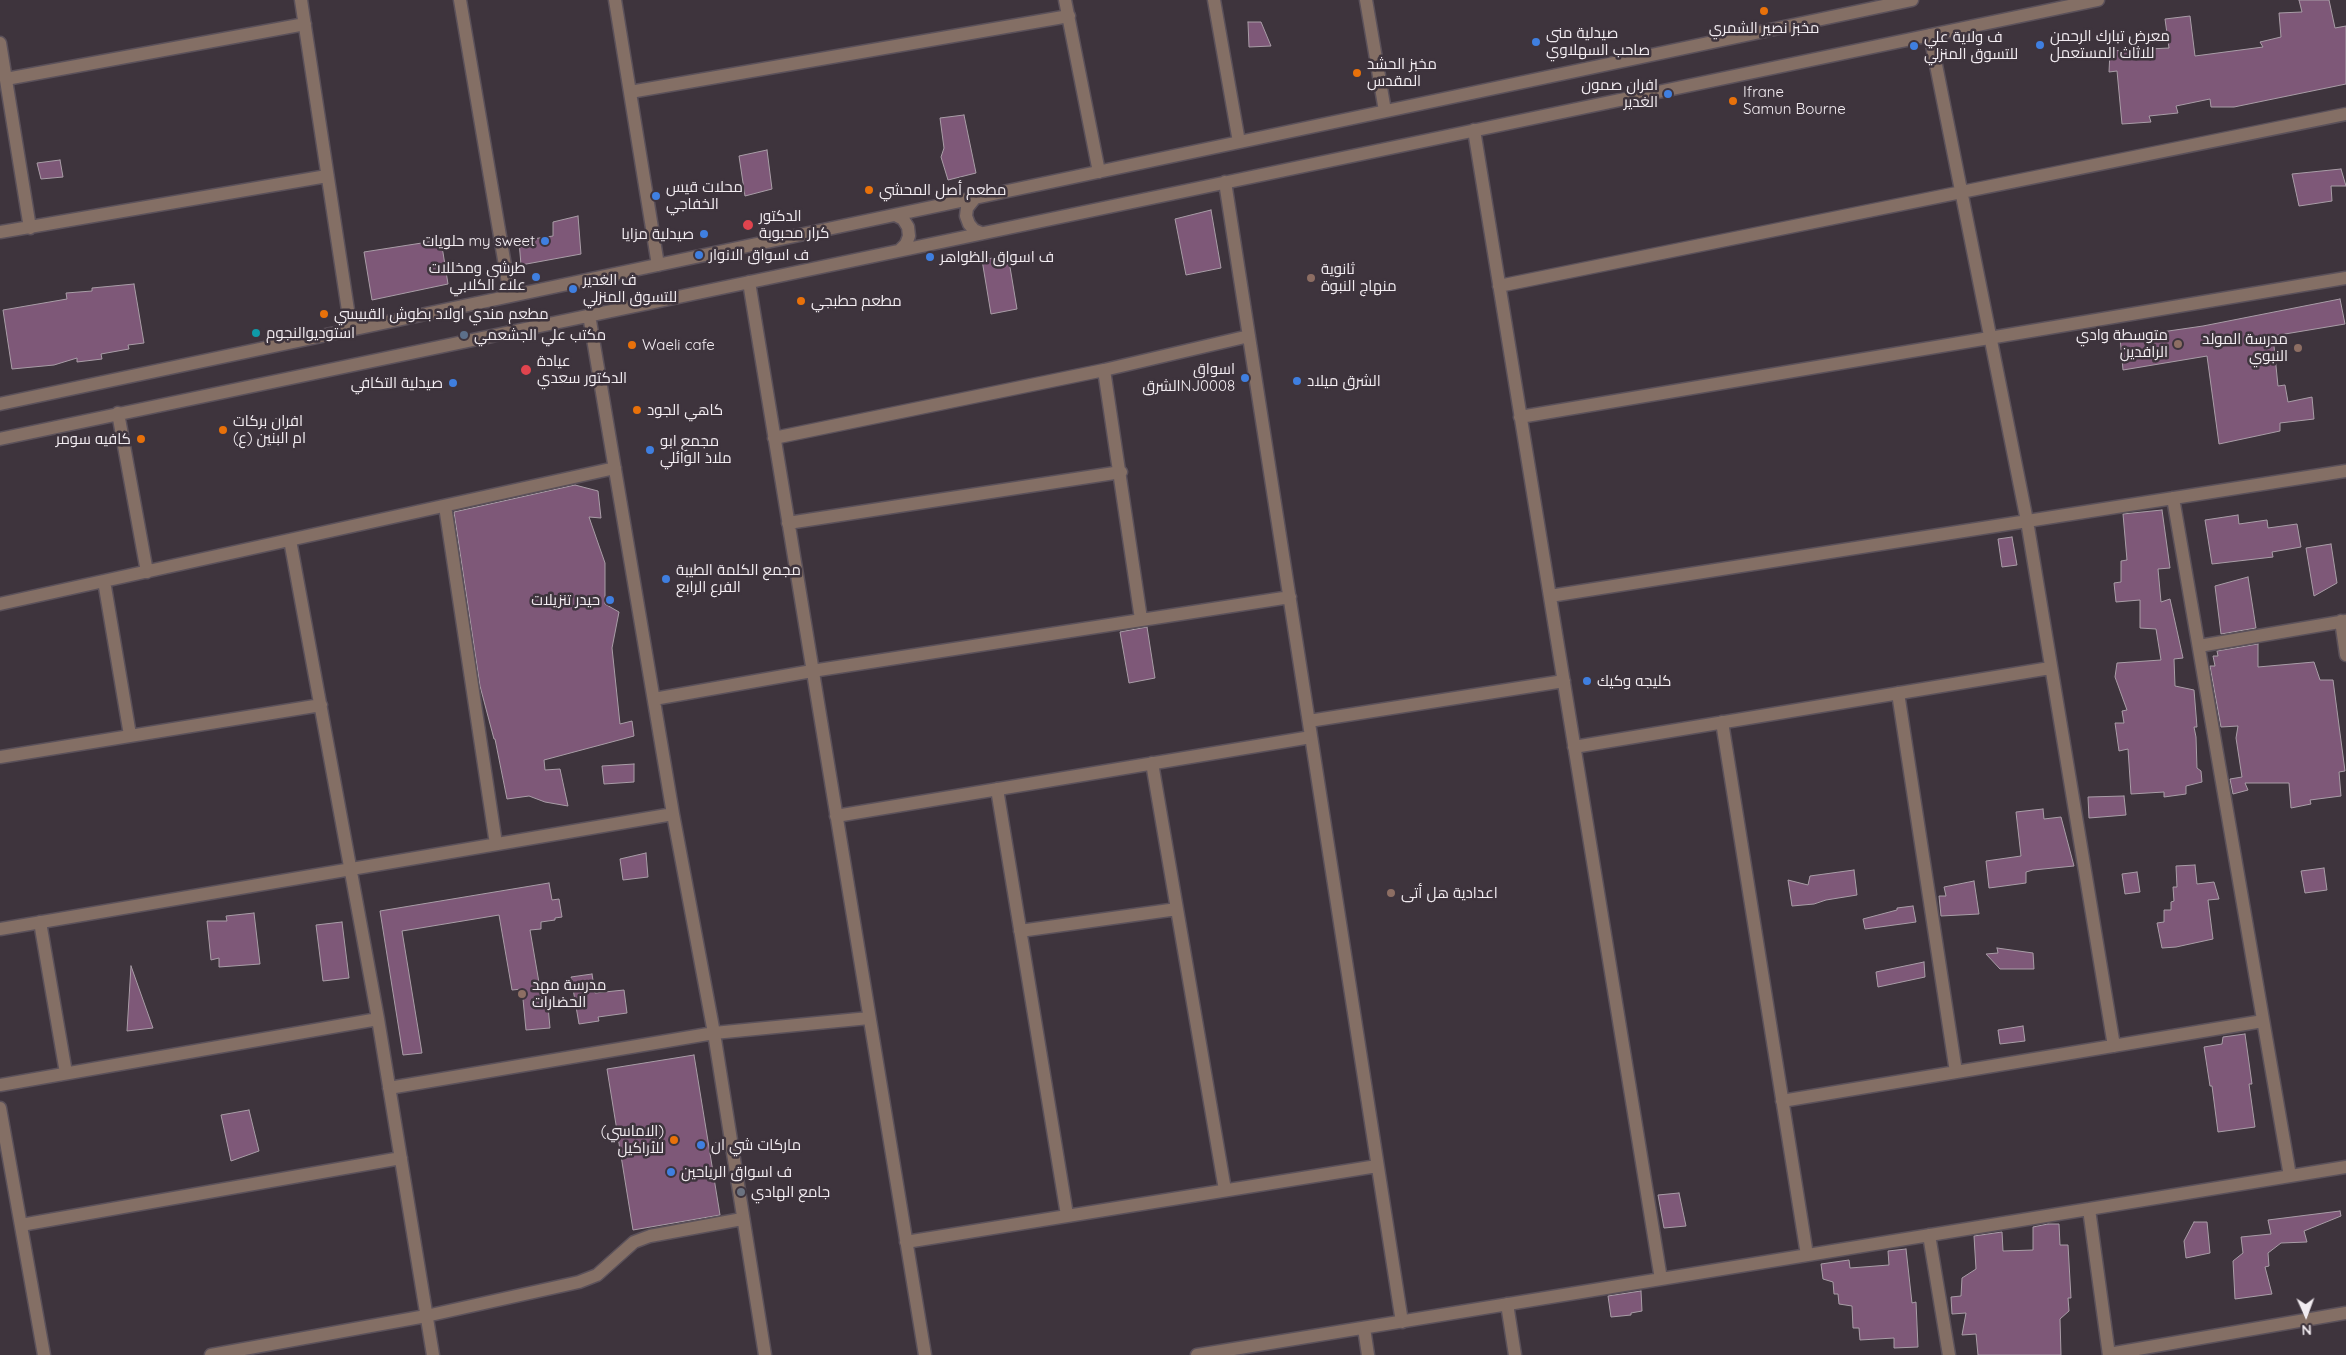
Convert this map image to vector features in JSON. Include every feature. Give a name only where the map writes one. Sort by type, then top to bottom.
[{"type":"street","points":[[301,0],[350,330]]},
{"type":"street","points":[[460,0],[510,295]]},
{"type":"street","points":[[615,0],[658,265]]},
{"type":"street","points":[[1066,0],[1098,172]]},
{"type":"street","points":[[1214,0],[1239,142]]},
{"type":"street","points":[[1366,0],[1385,112]]},
{"type":"street","points":[[0,404],[1385,112],[1871,4],[1912,0]]},
{"type":"street","points":[[0,439],[2098,0]]},
{"type":"street","points":[[630,92],[1068,16]]},
{"type":"street","points":[[6,79],[305,24]]},
{"type":"street","points":[[1930,36],[2027,521],[2114,1046]]},
{"type":"street","points":[[0,42],[30,228]]},
{"type":"street","points":[[1499,286],[2346,114]]},
{"type":"street","points":[[1474,130],[1661,1279]]},
{"type":"street","points":[[0,232],[327,176]]},
{"type":"street","points":[[1225,182],[1402,1322]]},
{"type":"street","points":[[975,198],[967,208],[966,216],[974,230],[982,234]]},
{"type":"street","points":[[895,215],[903,219],[908,227],[909,236],[906,244],[900,250]]},
{"type":"street","points":[[1520,417],[2346,278]]},
{"type":"street","points":[[749,282],[924,1355]]},
{"type":"street","points":[[589,315],[673,814],[714,1033],[765,1355]]},
{"type":"street","points":[[774,438],[1104,370],[1249,336]]},
{"type":"street","points":[[1104,370],[1121,472],[1141,619]]},
{"type":"street","points":[[118,414],[147,572]]},
{"type":"street","points":[[0,604],[615,468]]},
{"type":"street","points":[[1550,596],[2346,471]]},
{"type":"street","points":[[788,523],[1121,472]]},
{"type":"street","points":[[2173,498],[2290,1176]]},
{"type":"street","points":[[445,506],[496,844]]},
{"type":"street","points":[[290,540],[378,1018],[433,1355]]},
{"type":"street","points":[[104,581],[130,736]]},
{"type":"street","points":[[654,699],[812,671],[1290,597]]},
{"type":"street","points":[[2199,646],[2343,621],[2346,655]]},
{"type":"street","points":[[1574,746],[2050,668]]},
{"type":"street","points":[[1309,721],[1564,681]]},
{"type":"street","points":[[1898,693],[1956,1072]]},
{"type":"street","points":[[0,757],[320,704]]},
{"type":"street","points":[[1722,722],[1807,1255]]},
{"type":"street","points":[[836,816],[1311,736]]},
{"type":"street","points":[[1152,763],[1225,1190]]},
{"type":"street","points":[[997,789],[1067,1215]]},
{"type":"street","points":[[0,929],[673,814]]},
{"type":"street","points":[[1020,931],[1177,909]]},
{"type":"street","points":[[40,922],[66,1073]]},
{"type":"street","points":[[0,1085],[378,1018]]},
{"type":"street","points":[[389,1088],[714,1033],[869,1018]]},
{"type":"street","points":[[1782,1101],[2264,1021]]},
{"type":"street","points":[[0,1108],[44,1355]]},
{"type":"street","points":[[21,1225],[401,1158]]},
{"type":"street","points":[[906,1242],[1377,1166]]},
{"type":"street","points":[[1197,1355],[2346,1167]]},
{"type":"street","points":[[2089,1209],[2109,1354],[2346,1313]]},
{"type":"street","points":[[211,1355],[426,1316],[579,1282],[597,1275],[634,1242],[650,1236],[742,1219]]},
{"type":"street","points":[[1929,1235],[1949,1355]]},
{"type":"street","points":[[1507,1304],[1515,1355]]},
{"type":"street","points":[[1364,1328],[1368,1355]]},
{"type":"building","points":[[2299,0],[2329,0],[2335,28],[2346,26],[2346,84],[2234,107],[2211,107],[2210,99],[2176,106],[2178,113],[2149,116],[2151,122],[2122,124],[2117,71],[2109,72],[2110,51],[2169,48],[2165,19],[2190,16],[2195,56],[2263,47],[2260,42],[2281,37],[2279,13],[2302,12]]},
{"type":"building","points":[[1248,22],[1261,22],[1271,46],[1249,47]]},
{"type":"building","points":[[964,115],[976,173],[948,180],[941,157],[944,148],[940,118]]},
{"type":"building","points":[[767,150],[772,189],[745,196],[739,156]]},
{"type":"building","points":[[60,160],[63,177],[41,179],[37,163]]},
{"type":"building","points":[[2341,169],[2346,186],[2331,186],[2332,201],[2299,206],[2292,174]]},
{"type":"building","points":[[1211,210],[1221,268],[1186,275],[1175,219]]},
{"type":"building","points":[[578,216],[581,254],[521,265],[519,241],[553,236],[553,222]]},
{"type":"building","points":[[441,240],[448,284],[372,300],[364,252]]},
{"type":"building","points":[[1008,255],[1017,309],[991,314],[982,260]]},
{"type":"building","points":[[134,284],[144,343],[128,345],[129,349],[101,354],[102,359],[77,362],[77,358],[54,365],[12,369],[3,310],[67,299],[66,293],[92,291],[92,288]]},
{"type":"building","points":[[2340,299],[2345,324],[2273,336],[2278,386],[2285,385],[2288,402],[2312,397],[2314,419],[2280,423],[2280,431],[2219,444],[2207,356],[2123,370],[2120,338],[2203,326]]},
{"type":"building","points":[[575,485],[598,491],[601,518],[589,517],[605,563],[605,604],[619,612],[612,648],[620,724],[632,721],[634,736],[544,760],[545,770],[560,769],[568,806],[545,802],[529,796],[507,799],[495,739],[480,686],[454,512]]},
{"type":"building","points":[[2162,510],[2170,568],[2158,569],[2161,602],[2170,599],[2183,658],[2174,659],[2175,686],[2194,690],[2197,727],[2194,727],[2197,768],[2201,771],[2202,782],[2186,786],[2186,794],[2164,797],[2164,792],[2131,794],[2128,749],[2119,751],[2115,723],[2124,723],[2122,711],[2127,710],[2115,677],[2117,663],[2161,660],[2156,629],[2140,628],[2140,600],[2116,602],[2114,583],[2121,582],[2121,561],[2127,560],[2123,514]]},
{"type":"building","points":[[2238,515],[2239,524],[2267,520],[2268,528],[2297,524],[2301,547],[2272,552],[2273,557],[2212,564],[2205,520]]},
{"type":"building","points":[[2012,537],[2017,565],[2002,567],[1998,539]]},
{"type":"building","points":[[2331,544],[2337,583],[2314,596],[2306,548]]},
{"type":"building","points":[[2248,577],[2256,628],[2221,634],[2215,586]]},
{"type":"building","points":[[1147,627],[1155,678],[1129,683],[1120,632]]},
{"type":"building","points":[[2258,644],[2258,667],[2314,662],[2320,680],[2333,680],[2345,771],[2339,772],[2341,796],[2310,800],[2311,804],[2291,808],[2289,783],[2245,783],[2248,790],[2233,794],[2230,779],[2242,777],[2236,738],[2238,726],[2221,727],[2210,666],[2215,666],[2213,656],[2218,656],[2217,651]]},
{"type":"building","points":[[634,764],[634,782],[604,784],[602,766]]},
{"type":"building","points":[[2124,796],[2126,815],[2089,818],[2088,797]]},
{"type":"building","points":[[2043,809],[2044,819],[2061,817],[2074,866],[2033,870],[2026,872],[2026,883],[1989,888],[1986,861],[2021,856],[2016,812]]},
{"type":"building","points":[[646,853],[648,877],[623,880],[620,859]]},
{"type":"building","points":[[2195,865],[2197,884],[2214,882],[2219,899],[2208,900],[2213,939],[2162,948],[2157,923],[2164,922],[2164,910],[2171,910],[2171,902],[2174,901],[2173,887],[2177,887],[2176,866]]},
{"type":"building","points":[[2324,868],[2327,890],[2305,893],[2301,871]]},
{"type":"building","points":[[1854,870],[1857,895],[1814,904],[1792,906],[1788,880],[1808,885],[1810,876]]},
{"type":"building","points":[[2137,872],[2140,892],[2125,894],[2122,874]]},
{"type":"building","points":[[1974,881],[1979,914],[1941,916],[1939,896],[1946,896],[1944,887]]},
{"type":"building","points":[[549,883],[552,900],[559,899],[562,917],[541,922],[541,929],[530,930],[543,1006],[548,1006],[550,1028],[526,1030],[522,989],[512,990],[499,915],[402,931],[422,1053],[403,1055],[380,911]]},
{"type":"building","points":[[1913,906],[1916,922],[1865,929],[1863,919],[1897,910],[1897,908]]},
{"type":"building","points":[[254,913],[260,964],[219,967],[219,958],[211,960],[207,921],[227,921],[226,916]]},
{"type":"building","points":[[342,922],[349,978],[323,981],[316,925]]},
{"type":"building","points":[[1997,948],[2033,953],[2034,969],[2000,969],[1986,954],[1998,953]]},
{"type":"building","points":[[1924,962],[1925,977],[1878,987],[1876,972]]},
{"type":"building","points":[[131,966],[153,1028],[127,1031]]},
{"type":"building","points":[[592,974],[595,993],[624,990],[627,1013],[598,1017],[599,1021],[579,1024],[571,977]]},
{"type":"building","points":[[2023,1026],[2025,1041],[2000,1044],[1998,1030]]},
{"type":"building","points":[[2245,1034],[2252,1084],[2249,1084],[2255,1127],[2218,1132],[2212,1086],[2210,1086],[2204,1047],[2222,1044],[2223,1037]]},
{"type":"building","points":[[694,1055],[720,1215],[633,1230],[607,1069]]},
{"type":"building","points":[[249,1110],[259,1151],[231,1161],[221,1115]]},
{"type":"building","points":[[1679,1193],[1686,1226],[1664,1228],[1658,1195]]},
{"type":"building","points":[[2340,1211],[2341,1216],[2304,1231],[2307,1242],[2281,1243],[2268,1253],[2269,1266],[2265,1267],[2272,1294],[2235,1299],[2233,1261],[2243,1253],[2241,1237],[2271,1234],[2268,1220]]},
{"type":"building","points":[[2194,1222],[2207,1222],[2210,1253],[2186,1258],[2184,1241]]},
{"type":"building","points":[[2059,1224],[2060,1245],[2068,1245],[2071,1298],[2068,1298],[2069,1311],[2060,1319],[2061,1355],[1978,1355],[1976,1334],[1962,1335],[1966,1313],[1952,1314],[1951,1297],[1961,1296],[1962,1278],[1976,1269],[1974,1236],[2002,1232],[2003,1251],[2033,1250],[2033,1227]]},
{"type":"building","points":[[1906,1249],[1912,1303],[1916,1302],[1918,1347],[1894,1348],[1894,1338],[1860,1340],[1859,1328],[1853,1328],[1852,1306],[1839,1304],[1838,1294],[1834,1294],[1833,1282],[1823,1279],[1821,1264],[1849,1260],[1850,1268],[1889,1265],[1888,1251]]},
{"type":"building","points":[[1641,1291],[1642,1311],[1631,1313],[1631,1315],[1611,1317],[1608,1296]]},
{"type":"place","name":"مخبز نصير الشمري","points":[[1764,11]]},
{"type":"place","name":"صيدلية منى صاحب السهلاوي","points":[[1536,42]]},
{"type":"place","name":"معرض تبارك الرحمن للاثاث المستعمل","points":[[2040,45]]},
{"type":"place","name":"ف ولاية علي للتسوق المنزلي","points":[[1914,46]]},
{"type":"place","name":"مخبز الحشد المقدس","points":[[1357,73]]},
{"type":"place","name":"افران صمون الغدير","points":[[1668,94]]},
{"type":"place","name":"Ifrane Samun Bourne","points":[[1733,101]]},
{"type":"place","name":"مطعم أصل المحشي","points":[[869,190]]},
{"type":"place","name":"محلات قيس الخفاجي","points":[[656,196]]},
{"type":"place","name":"الدكتور كرار محبوبة","points":[[748,225]]},
{"type":"place","name":"صيدلية مزايا","points":[[704,234]]},
{"type":"place","name":"حلويات my sweet","points":[[545,241]]},
{"type":"place","name":"ف اسواق الانوار","points":[[699,255]]},
{"type":"place","name":"ف اسواق الظواهر","points":[[930,257]]},
{"type":"place","name":"طرشي ومخللات علاء الكلابي","points":[[536,277]]},
{"type":"place","name":"ثانوية منهاج النبوة","points":[[1311,278]]},
{"type":"place","name":"ف الغدير للتسوق المنزلي","points":[[573,289]]},
{"type":"place","name":"مطعم حطبجي","points":[[801,301]]},
{"type":"place","name":"مطعم مندي اولاد بطوش القبيسي","points":[[324,314]]},
{"type":"place","name":"استوديوالنجوم","points":[[256,333]]},
{"type":"place","name":"مكتب علي الجشعمي","points":[[464,335]]},
{"type":"place","name":"متوسطة وادي الرافدين","points":[[2178,344]]},
{"type":"place","name":"Waeli cafe","points":[[632,345]]},
{"type":"place","name":"مدرسة المولد النبوي","points":[[2298,348]]},
{"type":"place","name":"عيادة الدكتور سعدي","points":[[526,370]]},
{"type":"place","name":"اسواق الشرقNJ0008","points":[[1245,378]]},
{"type":"place","name":"الشرق ميلاد","points":[[1297,381]]},
{"type":"place","name":"صيدلية التكافي","points":[[453,383]]},
{"type":"place","name":"كاهي الجود","points":[[637,410]]},
{"type":"place","name":"افران بركات ام البنين (ع)","points":[[223,430]]},
{"type":"place","name":"كافيه سومر","points":[[141,439]]},
{"type":"place","name":"مجمع ابو ملاذ الوائلي","points":[[650,450]]},
{"type":"place","name":"مجمع الكلمة الطيبة الفرع الرابع","points":[[666,579]]},
{"type":"place","name":"حيدر تنزيلات","points":[[610,600]]},
{"type":"place","name":"كليجه وكيك","points":[[1587,681]]},
{"type":"place","name":"اعدادية هل أتى","points":[[1391,893]]},
{"type":"place","name":"مدرسة مهد الحضارات","points":[[522,994]]},
{"type":"place","name":"(الاماسي) للأراكيل","points":[[674,1140]]},
{"type":"place","name":"ماركات شي ان","points":[[701,1145]]},
{"type":"place","name":"ف اسواق الرياحين","points":[[671,1172]]},
{"type":"place","name":"جامع الهادي","points":[[741,1192]]}]
